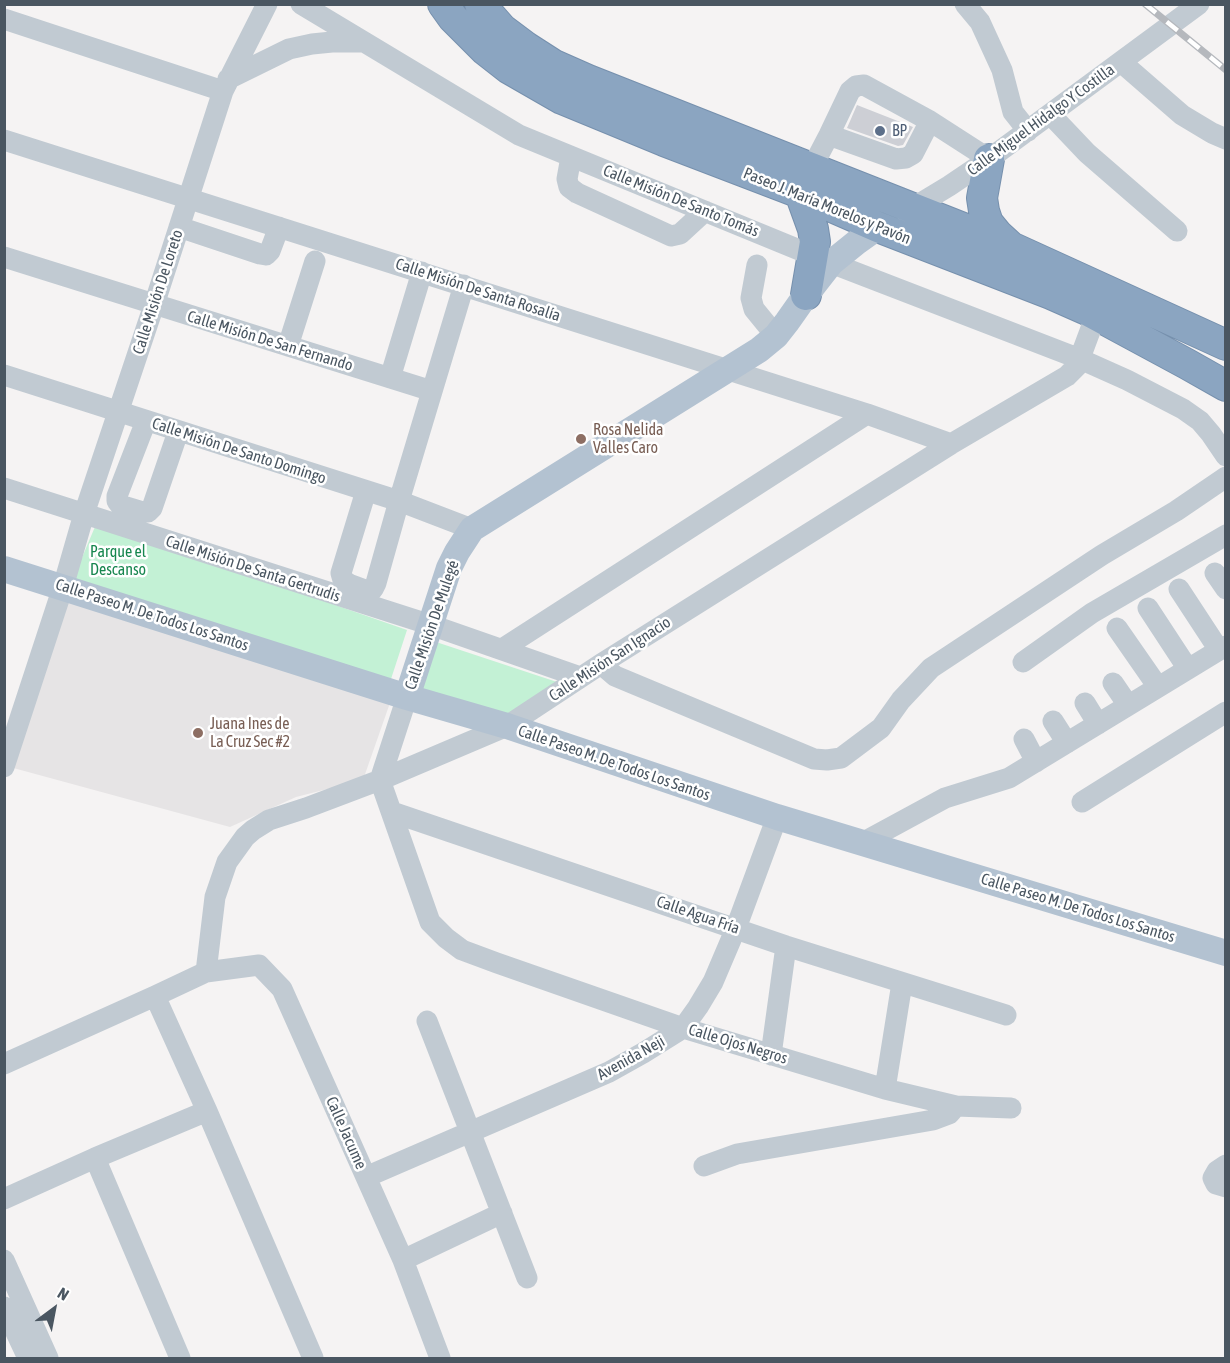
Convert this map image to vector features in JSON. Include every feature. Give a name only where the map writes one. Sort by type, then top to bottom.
[{"type":"highway","name":"Paseo J. María Morelos y Pavón","points":[[443,4],[453,18],[485,50],[508,68],[562,99],[664,141],[806,181],[914,208],[1011,246],[1226,345]]},
{"type":"highway","name":"Paseo J. María Morelos y Pavón","points":[[480,4],[502,29],[554,65],[806,181],[878,227],[1051,294],[1096,315],[1226,387]]},
{"type":"highway","points":[[989,159],[982,198],[984,211],[988,223],[1011,246]]},
{"type":"highway","points":[[806,181],[815,242],[822,259],[806,295]]},
{"type":"main road","points":[[822,259],[857,242],[878,227]]},
{"type":"main road","name":"Calle Misión De Mulegé","points":[[407,697],[449,568],[472,529],[759,350],[776,336],[806,295]]},
{"type":"main road","name":"Calle Paseo M. De Todos Los Santos","points":[[4,569],[407,697],[507,726],[777,817],[1226,953]]},
{"type":"street","name":"Calle Misión De Loreto","points":[[4,767],[63,587],[84,514],[225,85],[267,4]]},
{"type":"street","name":"Calle Misión De Santo Tomás","points":[[301,4],[519,135],[822,259],[1080,359],[1127,380],[1183,409],[1200,421],[1226,456]]},
{"type":"street","points":[[964,4],[980,22],[1002,70],[1013,112],[1028,131]]},
{"type":"street","name":"Calle Miguel Hidalgo Y Costilla","points":[[878,227],[914,208],[989,159],[1199,4]]},
{"type":"street","points":[[4,20],[225,85],[289,49],[332,42],[364,42]]},
{"type":"street","points":[[1121,62],[1182,115],[1226,139]]},
{"type":"street","points":[[806,181],[850,91],[856,86],[864,85],[989,159]]},
{"type":"street","points":[[1050,114],[1087,153],[1177,231]]},
{"type":"street","points":[[830,135],[896,159],[906,158],[913,154],[930,122]]},
{"type":"street","name":"Calle Misión De Santa Rosalía","points":[[4,140],[867,414],[951,444]]},
{"type":"street","points":[[571,157],[567,180],[569,187],[577,193],[671,236],[680,234],[705,211]]},
{"type":"street","points":[[179,227],[266,255],[270,251],[279,227]]},
{"type":"street","name":"Calle Misión De San Fernando","points":[[4,257],[432,391]]},
{"type":"street","points":[[288,346],[315,261]]},
{"type":"street","points":[[757,265],[751,298],[754,309],[776,336]]},
{"type":"street","points":[[390,378],[422,272]]},
{"type":"street","points":[[366,491],[341,573],[343,580],[349,585],[368,591],[373,589],[376,583],[464,285]]},
{"type":"street","name":"Calle Misión San Ignacio","points":[[206,972],[215,897],[227,861],[244,837],[269,820],[380,780],[507,726],[580,677],[951,444],[1067,376],[1077,366],[1096,315]]},
{"type":"street","name":"Calle Misión De Santo Domingo","points":[[4,375],[399,501],[472,529]]},
{"type":"street","points":[[502,649],[867,414]]},
{"type":"street","points":[[146,421],[117,496],[120,505],[143,512],[148,512],[152,508],[178,432]]},
{"type":"street","points":[[601,664],[615,676],[814,759],[841,758],[881,728],[931,668],[1102,555],[1176,511],[1226,477]]},
{"type":"street","name":"Calle Misión De Santa Gertrudis","points":[[4,488],[431,625],[580,677]]},
{"type":"street","points":[[1023,662],[1092,613],[1226,535]]},
{"type":"street","points":[[862,843],[945,798],[1009,778],[1222,648],[1179,589]]},
{"type":"street","points":[[1148,608],[1188,669]]},
{"type":"street","points":[[1117,628],[1158,687]]},
{"type":"street","points":[[1113,683],[1128,705]]},
{"type":"street","points":[[392,812],[380,780],[407,697]]},
{"type":"street","points":[[1085,703],[1098,724]]},
{"type":"street","points":[[1082,802],[1226,712]]},
{"type":"street","points":[[1053,721],[1067,743]]},
{"type":"street","points":[[1024,739],[1036,762]]},
{"type":"street","name":"Calle Ojos Negros","points":[[392,812],[430,922],[462,950],[683,1028],[885,1089],[956,1106],[1011,1108]]},
{"type":"street","name":"Calle Agua Fría","points":[[392,812],[786,946],[1005,1015]]},
{"type":"street","name":"Avenida Neji","points":[[366,1177],[609,1072],[683,1028],[713,982],[777,817]]},
{"type":"street","points":[[771,1055],[786,946]]},
{"type":"street","name":"Calle Jacume","points":[[206,972],[259,965],[282,989],[403,1260],[441,1359]]},
{"type":"street","points":[[4,1064],[206,972]]},
{"type":"street","points":[[885,1089],[903,983]]},
{"type":"street","points":[[155,996],[313,1359]]},
{"type":"street","points":[[427,1021],[527,1278]]},
{"type":"street","points":[[704,1166],[737,1154],[933,1120],[949,1114],[956,1106]]},
{"type":"street","points":[[4,1199],[207,1111]]},
{"type":"street","points":[[95,1158],[180,1359]]},
{"type":"street","points":[[1226,1165],[1217,1171],[1213,1178],[1216,1184],[1226,1187]]},
{"type":"street","points":[[403,1260],[502,1213]]},
{"type":"street","points":[[4,1260],[48,1359]]},
{"type":"street","points":[[4,1307],[28,1359]]},
{"type":"shaded area","name":"Juana Ines de La Cruz Sec #2","points":[[57,593],[391,700],[363,780],[296,797],[230,827],[6,766]]},
{"type":"green space","name":"Parque el Descanso","points":[[97,522],[407,630],[391,679],[73,579]]},
{"type":"green space","points":[[427,639],[557,682],[512,719],[408,687]]},
{"type":"building","name":"BP","points":[[857,105],[913,127],[903,145],[898,146],[847,128]]},
{"type":"railway","points":[[1145,4],[1226,70]]},
{"type":"place","name":"BP","points":[[880,131]]},
{"type":"place","name":"Rosa Nelida Valles Caro","points":[[581,439]]},
{"type":"place","name":"Juana Ines de La Cruz Sec #2","points":[[198,733]]}]
